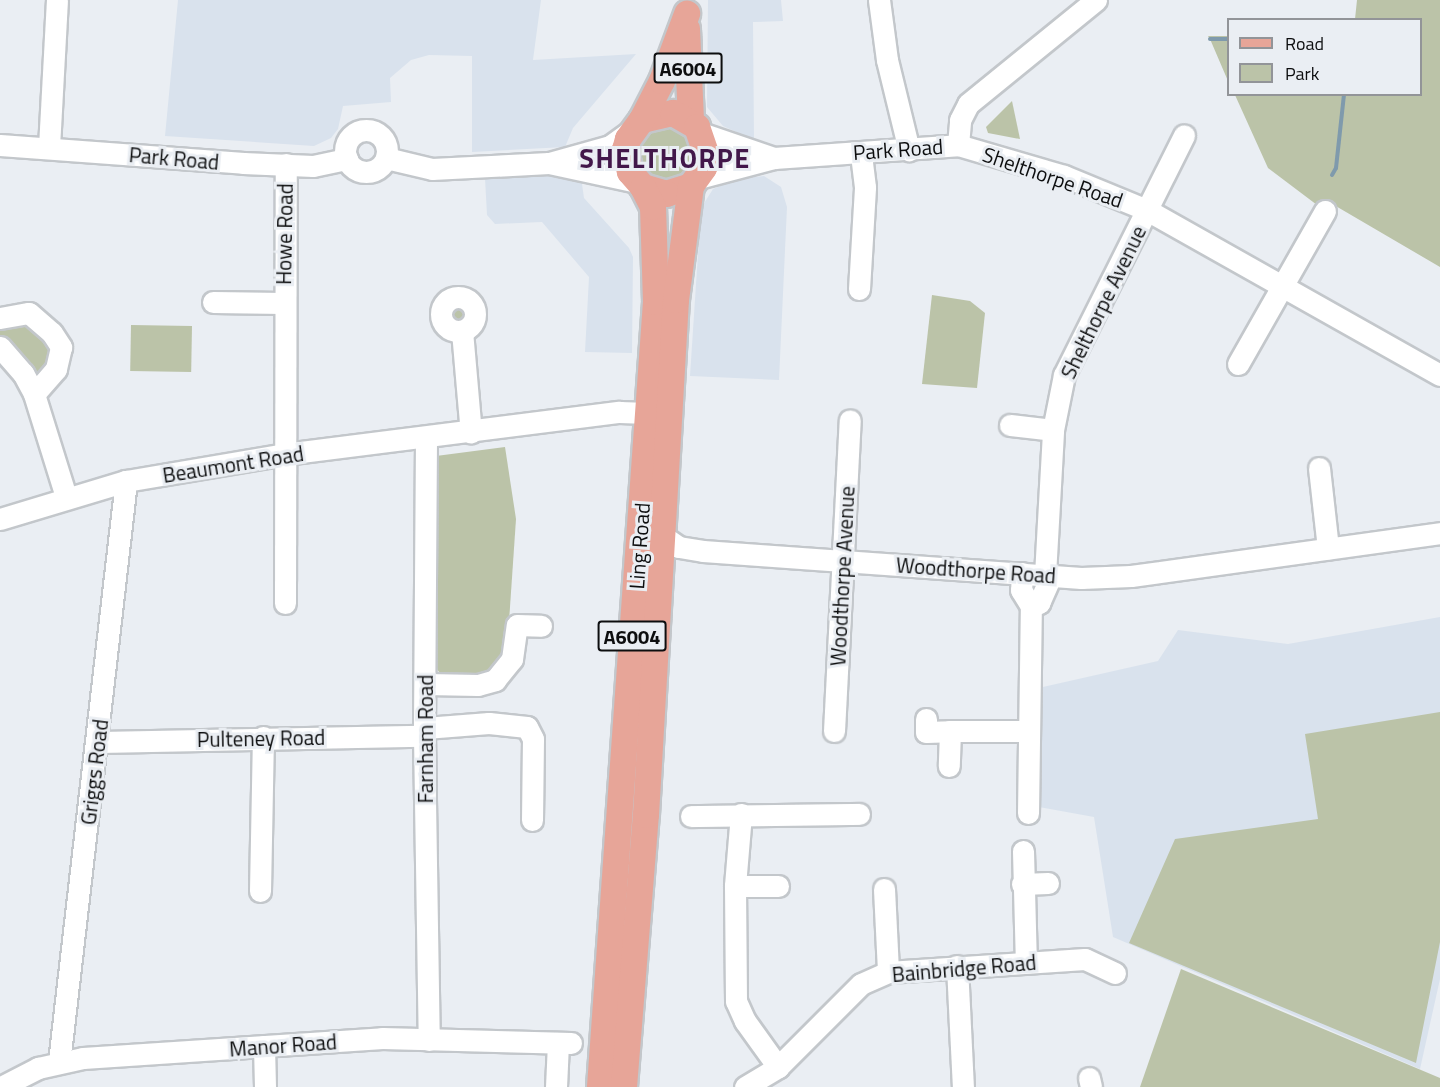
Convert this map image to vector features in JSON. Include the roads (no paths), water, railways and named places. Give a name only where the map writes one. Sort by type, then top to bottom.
[{"type":"main road","name":"A6004","points":[[640,184],[626,162],[627,139],[638,124],[688,7]]},
{"type":"main road","name":"A6004","points":[[688,7],[696,127],[707,156],[695,182]]},
{"type":"main road","name":"A6004","points":[[638,124],[662,112],[696,127]]},
{"type":"main road","points":[[640,184],[668,194],[695,182]]},
{"type":"main road","name":"Ling Road","points":[[624,1087],[646,815],[676,300],[695,182]]},
{"type":"main road","name":"Ling Road","points":[[600,1087],[656,302],[656,232],[653,207],[640,184]]},
{"type":"main road","name":"Woodthorpe Road","points":[[641,506],[663,536]]},
{"type":"street","points":[[49,147],[57,0]]},
{"type":"street","points":[[879,0],[886,60],[909,150]]},
{"type":"street","name":"Park Road","points":[[695,182],[774,158],[958,145],[960,120],[968,104],[1096,0]]},
{"type":"street","points":[[386,158],[432,169],[549,163],[610,146],[638,124]]},
{"type":"street","name":"Park Road","points":[[696,127],[774,158]]},
{"type":"street","points":[[369,130],[384,140],[386,158],[377,169],[363,171],[347,159],[350,138],[369,130]]},
{"type":"street","name":"Shelthorpe Road","points":[[1147,210],[1184,135]]},
{"type":"street","name":"Park Road","points":[[0,145],[313,166],[347,159]]},
{"type":"street","name":"Shelthorpe Road","points":[[958,145],[1064,176],[1147,210],[1440,375]]},
{"type":"street","points":[[859,289],[865,187],[861,152]]},
{"type":"street","points":[[549,163],[640,184]]},
{"type":"street","name":"Howe Road","points":[[285,603],[283,303],[286,164]]},
{"type":"street","name":"Shelthorpe Avenue","points":[[1031,606],[1039,603],[1048,576],[1053,430],[1071,359],[1147,210]]},
{"type":"street","points":[[1238,364],[1326,211]]},
{"type":"street","name":"Howe Road","points":[[213,302],[283,303]]},
{"type":"street","points":[[0,318],[29,313],[52,333],[61,347],[56,369],[34,394]]},
{"type":"street","points":[[462,331],[471,433]]},
{"type":"street","points":[[0,347],[12,357],[34,394],[66,497]]},
{"type":"street","name":"Beaumont Road","points":[[0,519],[66,497],[126,481],[285,454],[426,439],[619,412],[648,413]]},
{"type":"street","name":"Woodthorpe Avenue","points":[[834,731],[850,420]]},
{"type":"street","points":[[1011,425],[1053,430]]},
{"type":"street","name":"Farnham Road","points":[[426,439],[424,732],[429,1040]]},
{"type":"street","points":[[1319,468],[1328,548]]},
{"type":"street","name":"Griggs Road","points":[[59,1062],[98,742],[126,481]]},
{"type":"street","name":"Woodthorpe Road","points":[[663,536],[679,547],[703,551],[1048,576],[1131,576],[1440,533]]},
{"type":"street","points":[[1022,573],[1021,590],[1031,606],[1028,813]]},
{"type":"street","points":[[426,684],[478,685],[495,680],[513,659],[517,616],[541,626]]},
{"type":"street","points":[[926,719],[926,732],[1028,731]]},
{"type":"street","name":"Pulteney Road","points":[[98,742],[424,732],[489,723],[527,727],[533,739],[523,795],[532,820]]},
{"type":"street","points":[[949,766],[950,731]]},
{"type":"street","points":[[260,891],[263,737]]},
{"type":"street","points":[[741,814],[735,886],[736,1001],[745,1021],[778,1067]]},
{"type":"street","points":[[691,816],[859,814]]},
{"type":"street","points":[[1023,851],[1022,884],[1026,962]]},
{"type":"street","points":[[885,883],[888,972]]},
{"type":"street","points":[[1022,884],[1048,883]]},
{"type":"street","points":[[735,886],[778,886]]},
{"type":"street","name":"Bainbridge Road","points":[[744,1087],[778,1067],[841,999],[861,984],[888,972],[1085,959],[1118,975]]},
{"type":"street","points":[[957,966],[963,1087]]},
{"type":"street","name":"Manor Road","points":[[1,1087],[15,1078],[59,1062],[382,1038],[564,1043],[556,1087]]},
{"type":"street","points":[[264,1046],[265,1087]]},
{"type":"waterway","points":[[1210,39],[1227,39]]},
{"type":"waterway","points":[[1332,175],[1336,168],[1344,96]]},
{"type":"district","name":"SHELTHORPE","points":[[665,158]]}]
